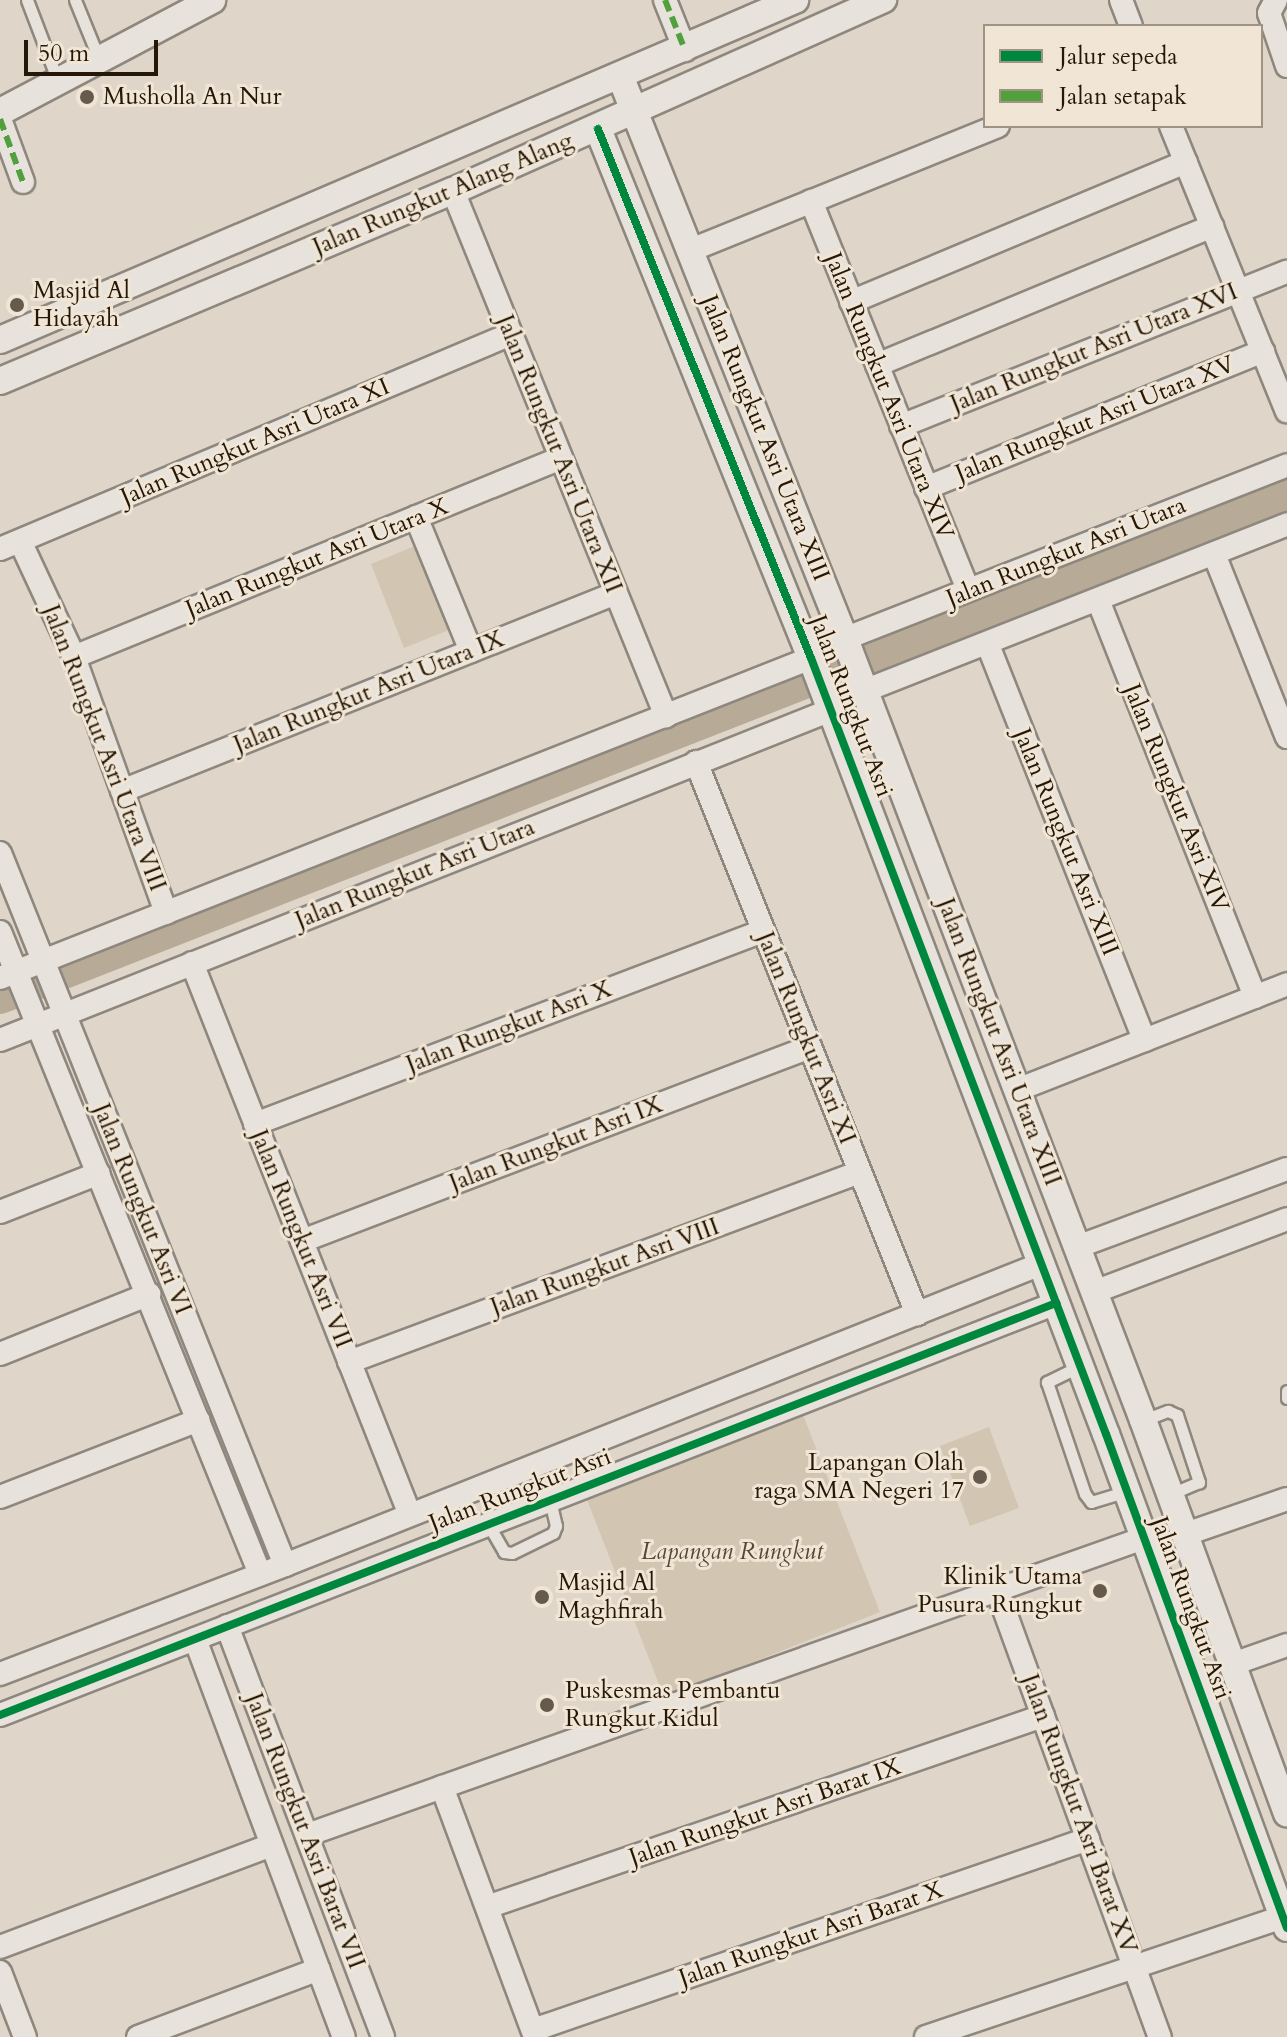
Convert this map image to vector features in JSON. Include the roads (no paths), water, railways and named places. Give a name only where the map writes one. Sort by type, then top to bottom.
[{"type":"street","points":[[0,112],[100,61],[185,6],[212,0]]},
{"type":"street","points":[[665,0],[685,50]]},
{"type":"street","name":"Jalan Rungkut Alang Alang","points":[[0,340],[621,78],[795,0]]},
{"type":"street","name":"Jalan Rungkut Alang Alang","points":[[0,381],[636,113],[883,0]]},
{"type":"street","points":[[1121,0],[1130,24]]},
{"type":"street","points":[[1276,0],[1269,13],[1287,66]]},
{"type":"street","name":"Jalan Rungkut Asri Utara XIII","points":[[621,78],[846,643],[1171,1494],[1287,1814]]},
{"type":"street","points":[[0,119],[23,182]]},
{"type":"street","points":[[691,250],[993,128]]},
{"type":"street","points":[[1172,128],[1287,411]]},
{"type":"street","name":"Jalan Rungkut Asri","points":[[598,129],[829,704],[1106,1434],[1285,1922]]},
{"type":"street","points":[[851,302],[1186,162]]},
{"type":"street","name":"Jalan Rungkut Asri Utara XII","points":[[453,191],[666,716]]},
{"type":"street","name":"Jalan Rungkut Asri Utara XIV","points":[[811,201],[968,590]]},
{"type":"street","points":[[877,365],[1212,226]]},
{"type":"street","name":"Jalan Rungkut Asri Utara XVI","points":[[901,426],[1287,272]]},
{"type":"street","name":"Jalan Rungkut Asri Utara XI","points":[[10,545],[511,334]]},
{"type":"street","name":"Jalan Rungkut Asri Utara XV","points":[[926,488],[1263,351]]},
{"type":"street","points":[[705,394],[742,379]]},
{"type":"street","name":"Jalan Rungkut Asri Utara X","points":[[74,657],[561,458]]},
{"type":"street","name":"Jalan Rungkut Asri Utara","points":[[846,643],[968,590],[1287,465]]},
{"type":"street","points":[[416,517],[471,651]]},
{"type":"street","points":[[862,686],[988,645],[1287,524]]},
{"type":"street","name":"Jalan Rungkut Asri Utara VIII","points":[[10,545],[74,657],[166,913]]},
{"type":"street","points":[[1214,554],[1287,737]]},
{"type":"street","name":"Jalan Rungkut Asri Utara IX","points":[[122,791],[616,593]]},
{"type":"street","name":"Jalan Rungkut Asri XIV","points":[[1098,600],[1255,997]]},
{"type":"street","name":"Jalan Rungkut Asri XIII","points":[[988,645],[1144,1040]]},
{"type":"street","points":[[12,978],[166,913],[812,661]]},
{"type":"street","name":"Jalan Rungkut Asri Utara","points":[[0,1040],[34,1021],[192,963],[696,762],[829,704]]},
{"type":"street","name":"Jalan Rungkut Asri XI","points":[[696,762],[917,1314]]},
{"type":"street","name":"Jalan Rungkut Asri VI","points":[[0,853],[285,1565]]},
{"type":"street","name":"Jalan Rungkut Asri X","points":[[255,1124],[763,931]]},
{"type":"street","name":"Jalan Rungkut Asri VI","points":[[0,932],[12,978],[34,1021],[99,1173],[260,1574]]},
{"type":"street","name":"Jalan Rungkut Asri VII","points":[[192,963],[410,1515]]},
{"type":"street","points":[[937,988],[972,974]]},
{"type":"street","points":[[1017,1090],[1287,984]]},
{"type":"street","name":"Jalan Rungkut Asri IX","points":[[302,1241],[810,1047]]},
{"type":"street","points":[[1077,1247],[1287,1169]]},
{"type":"street","name":"Jalan Rungkut Asri VIII","points":[[349,1362],[860,1172]]},
{"type":"street","points":[[0,1212],[99,1173]]},
{"type":"street","points":[[1094,1292],[1287,1219]]},
{"type":"street","name":"Jalan Rungkut Asri","points":[[0,1674],[285,1565],[1041,1264]]},
{"type":"street","points":[[0,1354],[149,1294]]},
{"type":"street","name":"Jalan Rungkut Asri","points":[[0,1715],[1056,1303]]},
{"type":"street","points":[[0,1497],[199,1420]]},
{"type":"street","points":[[1106,1434],[1143,1420]]},
{"type":"street","points":[[628,1428],[642,1464]]},
{"type":"street","points":[[1186,1534],[1287,1499]]},
{"type":"street","points":[[307,1835],[1144,1538]]},
{"type":"street","name":"Jalan Rungkut Asri Barat XV","points":[[997,1590],[1160,2037]]},
{"type":"street","name":"Jalan Rungkut Asri Barat VII","points":[[227,1626],[383,2037]]},
{"type":"street","name":"Jalan Rungkut Asri Barat VII","points":[[195,1639],[344,2037]]},
{"type":"street","points":[[1233,1664],[1287,1645]]},
{"type":"street","name":"Jalan Rungkut Asri Barat IX","points":[[487,1907],[1043,1716]]},
{"type":"street","points":[[442,1787],[534,2034]]},
{"type":"street","name":"Jalan Rungkut Asri Barat X","points":[[534,2034],[1088,1839]]},
{"type":"street","points":[[0,1947],[272,1845]]},
{"type":"street","points":[[926,2037],[1134,1964],[1285,1922]]},
{"type":"street","points":[[138,2037],[319,1969]]},
{"type":"street","points":[[0,1972],[25,2037]]},
{"type":"lane","points":[[27,0],[59,82]]},
{"type":"lane","points":[[75,0],[100,61]]},
{"type":"lane","points":[[1080,1366],[1047,1382],[1085,1494],[1091,1502],[1127,1491]]},
{"type":"lane","points":[[1287,1391],[1287,1398]]},
{"type":"lane","points":[[488,1524],[504,1552],[512,1553],[553,1533],[556,1526],[550,1500]]},
{"type":"waterway","points":[[0,998],[1287,494]]},
{"type":"place","name":"Musholla An Nur","points":[[87,97]]},
{"type":"place","name":"Masjid Al Hidayah","points":[[17,305]]},
{"type":"place","name":"Lapangan Olah raga SMA Negeri 17","points":[[980,1477]]},
{"type":"place","name":"Klinik Utama Pusura Rungkut","points":[[1100,1591]]},
{"type":"place","name":"Masjid Al Maghfirah","points":[[542,1597]]},
{"type":"place","name":"Puskesmas Pembantu Rungkut Kidul","points":[[547,1705]]},
{"type":"park label","name":"Lapangan Rungkut","points":[[732,1552]]}]
